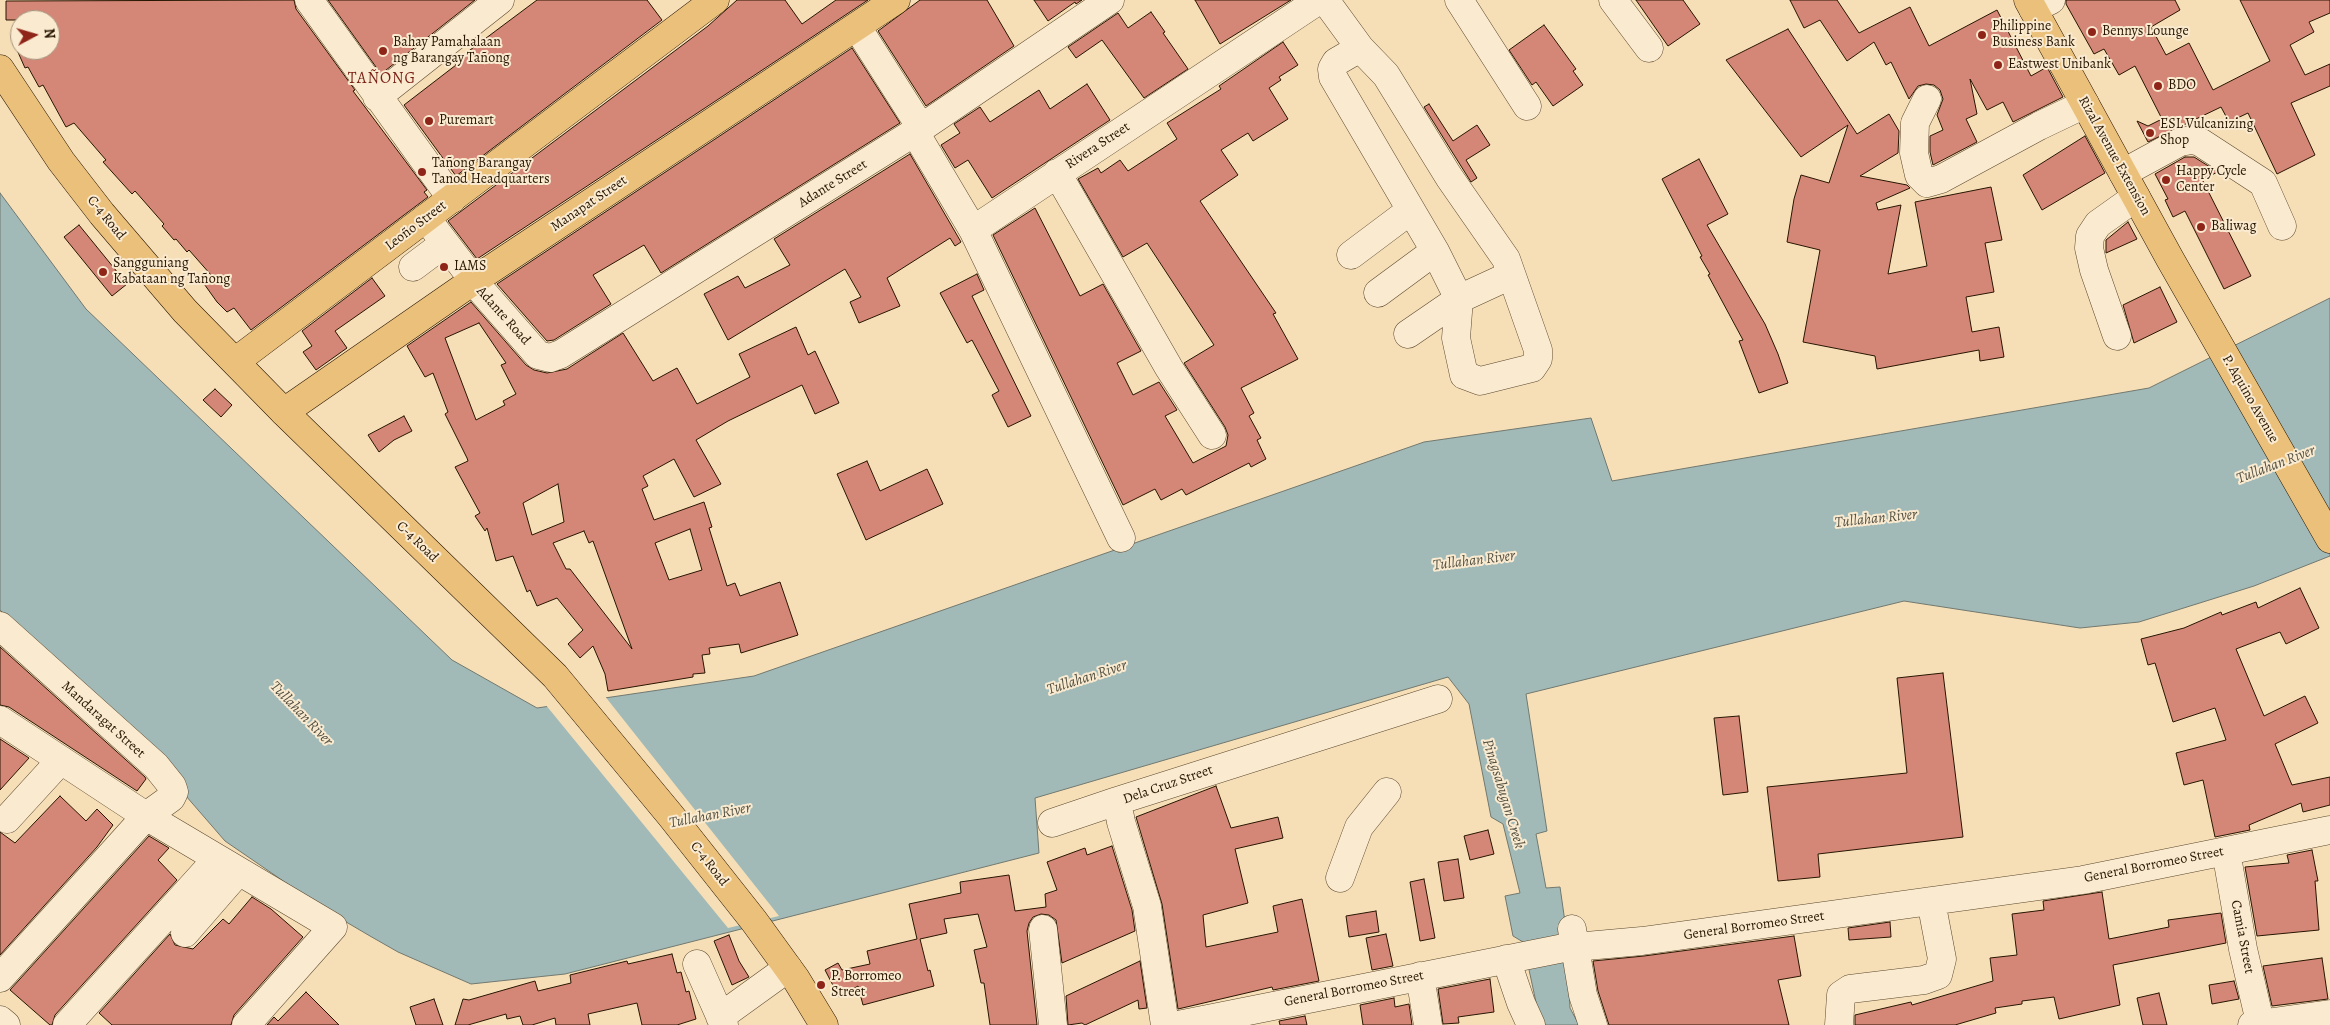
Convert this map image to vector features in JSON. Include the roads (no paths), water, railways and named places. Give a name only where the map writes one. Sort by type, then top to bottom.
[{"type":"main road","name":"Leoño Street","points":[[236,361],[716,0]]},
{"type":"main road","name":"Manapat Street","points":[[284,412],[472,281],[895,0]]},
{"type":"main road","name":"Rizal Avenue Extension","points":[[2037,3],[2085,104],[2175,267]]},
{"type":"main road","name":"C-4 Road","points":[[0,69],[56,153],[102,214],[186,311],[284,412],[555,676],[671,816],[754,921],[788,968],[824,1025]]},
{"type":"main road","name":"P. Aquino Avenue","points":[[2175,267],[2330,539]]},
{"type":"street","points":[[308,0],[452,199]]},
{"type":"street","name":"Adante Street","points":[[550,358],[561,354],[918,130],[1110,0]]},
{"type":"street","name":"Rivera Street","points":[[973,230],[1319,0]]},
{"type":"street","points":[[1325,0],[1360,48],[1386,74],[1449,177],[1506,259],[1538,350],[1538,359],[1532,368],[1480,381],[1464,375],[1456,338],[1458,299],[1435,251],[1333,77],[1332,69],[1336,62],[1360,48]]},
{"type":"street","points":[[1459,0],[1527,106]]},
{"type":"street","points":[[1613,0],[1649,48]]},
{"type":"street","points":[[377,97],[489,4]]},
{"type":"street","points":[[857,26],[918,123],[919,138],[973,230],[1121,538]]},
{"type":"street","points":[[1927,99],[1915,123],[1914,153],[1919,176],[1926,183],[1941,179],[2039,126],[2085,104]]},
{"type":"street","points":[[2123,173],[2180,142],[2192,140],[2200,142],[2262,183],[2282,226]]},
{"type":"street","points":[[1057,174],[1169,368],[1212,436]]},
{"type":"street","points":[[2117,336],[2094,270],[2089,248],[2090,236],[2098,224],[2136,197]]},
{"type":"street","points":[[1351,255],[1411,210]]},
{"type":"street","name":"Adante Road","points":[[426,218],[472,281],[538,355],[550,358]]},
{"type":"street","points":[[413,267],[445,243]]},
{"type":"street","points":[[1378,293],[1435,251]]},
{"type":"street","points":[[1408,334],[1458,299],[1511,276]]},
{"type":"street","name":"Mandaragat Street","points":[[0,626],[156,766],[168,780],[174,792],[171,798],[146,816]]},
{"type":"street","name":"Dela Cruz Street","points":[[1165,1025],[1148,906],[1121,822],[1117,801],[1438,699]]},
{"type":"street","points":[[0,720],[146,816],[333,927],[246,1025]]},
{"type":"street","points":[[7,819],[61,760]]},
{"type":"street","points":[[1340,878],[1359,827],[1386,792]]},
{"type":"street","points":[[1052,823],[1117,801]]},
{"type":"street","points":[[0,978],[146,816]]},
{"type":"street","name":"General Borromeo Street","points":[[1178,1025],[1245,1018],[1420,976],[1517,957],[1569,941],[1642,941],[2083,880],[2330,830]]},
{"type":"street","name":"Camia Street","points":[[2226,851],[2256,1024]]},
{"type":"street","points":[[185,933],[228,866]]},
{"type":"street","points":[[67,1025],[228,866]]},
{"type":"street","points":[[1839,1025],[1841,996],[1850,989],[1924,980],[1938,975],[1942,959],[1931,901]]},
{"type":"street","points":[[1043,929],[1053,1025]]},
{"type":"street","points":[[1569,941],[1593,1025]]},
{"type":"street","points":[[1517,957],[1520,1003],[1531,1025]]},
{"type":"street","points":[[697,964],[722,1021],[788,968]]},
{"type":"street","points":[[1420,976],[1428,1025]]},
{"type":"street","points":[[2256,1024],[2330,1014]]},
{"type":"street","points":[[0,1020],[6,1025]]},
{"type":"water","points":[[0,193],[86,309],[452,660],[537,708],[754,676],[1424,442],[1591,418],[1612,481],[2149,388],[2330,298],[2330,556],[2254,586],[2139,622],[2080,628],[1904,601],[1526,694],[1547,831],[1536,834],[1546,888],[1560,887],[1566,929],[1570,1008],[1579,1025],[1543,1025],[1539,1016],[1523,942],[1513,936],[1505,896],[1520,893],[1503,824],[1491,817],[1469,704],[1448,677],[1035,798],[1039,853],[565,974],[471,984],[398,952],[370,936],[324,909],[225,841],[140,743],[0,610]]},
{"type":"place","name":"Bennys Lounge","points":[[2092,32]]},
{"type":"place","name":"Philippine Business Bank","points":[[1982,35]]},
{"type":"place","name":"Bahay Pamahalaan ng Barangay Tañong","points":[[383,51]]},
{"type":"place","name":"Eastwest Unibank","points":[[1998,65]]},
{"type":"place","name":"BDO","points":[[2158,86]]},
{"type":"place","name":"Puremart","points":[[429,121]]},
{"type":"place","name":"ESL Vulcanizing Shop","points":[[2150,133]]},
{"type":"place","name":"Tañong Barangay Tanod Headquarters","points":[[422,172]]},
{"type":"place","name":"Happy Cycle Center","points":[[2166,180]]},
{"type":"place","name":"Baliwag","points":[[2201,227]]},
{"type":"place","name":"IAMS","points":[[444,267]]},
{"type":"place","name":"Sangguniang Kabataan ng Tañong","points":[[103,272]]},
{"type":"place","name":"P. Borromeo Street","points":[[821,985]]},
{"type":"district","name":"TAÑONG","points":[[382,79]]},
{"type":"water label","name":"Tullahan River","points":[[2276,465]]},
{"type":"water label","name":"Tullahan River","points":[[1876,519]]},
{"type":"water label","name":"Tullahan River","points":[[1474,561]]},
{"type":"water label","name":"Tullahan River","points":[[1087,678]]},
{"type":"water label","name":"Tullahan River","points":[[301,714]]},
{"type":"water label","name":"Pinagsabugan Creek","points":[[1503,794]]},
{"type":"water label","name":"Tullahan River","points":[[710,816]]}]
